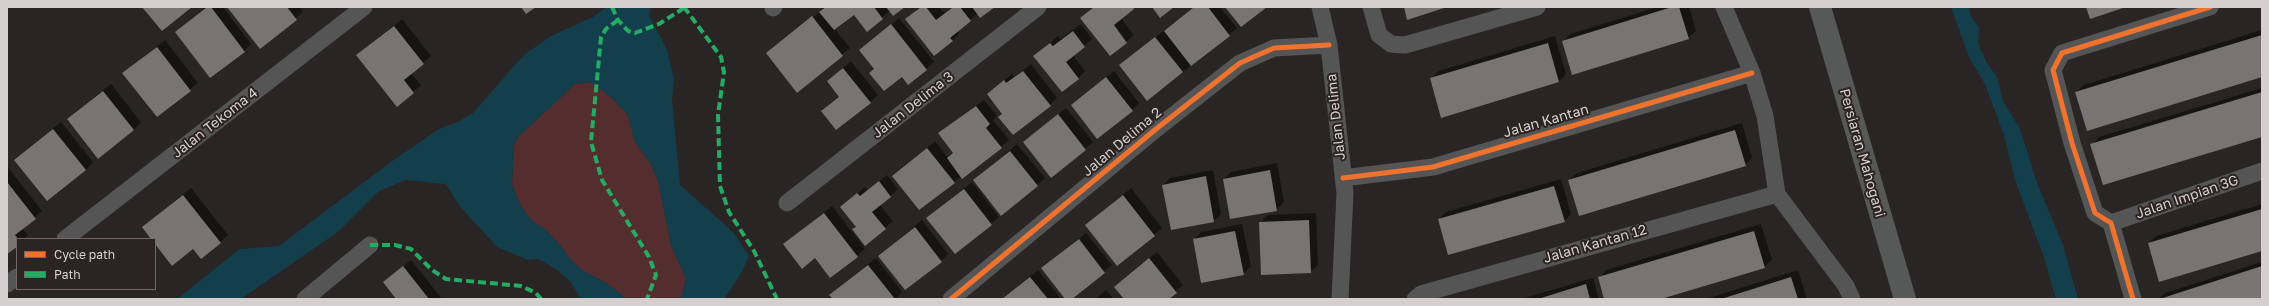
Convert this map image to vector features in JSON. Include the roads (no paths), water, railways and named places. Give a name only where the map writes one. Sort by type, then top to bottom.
[{"type":"main road","name":"Persiaran Mahogani","points":[[1820,7],[1905,299]]},
{"type":"street","name":"Jalan Tekoma 4","points":[[66,238],[364,7]]},
{"type":"street","name":"Jalan Delima 3","points":[[787,203],[1038,7]]},
{"type":"street","name":"Jalan Delima","points":[[1320,7],[1328,45],[1345,193],[1340,299]]},
{"type":"street","points":[[1371,7],[1379,35],[1391,44],[1405,45],[1537,7]]},
{"type":"street","points":[[1724,7],[1752,73],[1765,116],[1778,194],[1846,286],[1852,299]]},
{"type":"street","points":[[2133,299],[2111,223],[2095,213],[2072,143],[2053,70],[2062,53],[2210,7]]},
{"type":"street","name":"Jalan Delima 2","points":[[950,299],[1156,129],[1240,63],[1274,48],[1328,45]]},
{"type":"street","name":"Jalan Kantan","points":[[1343,178],[1433,167],[1752,73]]},
{"type":"street","name":"Jalan Impian 3G","points":[[2111,223],[2262,171]]},
{"type":"street","name":"Jalan Kantan 12","points":[[1415,299],[1421,294],[1778,194]]},
{"type":"street","points":[[305,299],[370,245]]},
{"type":"street","points":[[7,284],[16,277]]},
{"type":"water","points":[[607,7],[651,7],[649,15],[667,50],[674,79],[672,99],[680,185],[733,232],[749,256],[742,272],[724,299],[681,299],[686,279],[671,245],[658,181],[651,164],[635,142],[628,115],[612,98],[590,82],[575,84],[517,138],[514,146],[512,184],[520,205],[531,220],[546,230],[570,259],[582,270],[606,283],[627,299],[581,299],[570,281],[556,269],[538,259],[528,260],[497,247],[459,205],[446,184],[406,180],[379,191],[339,231],[241,299],[177,299],[240,249],[279,246],[391,162],[439,129],[458,122],[473,113],[524,55],[551,36],[593,17]]},
{"type":"water","points":[[1951,7],[1969,7],[1970,15],[1979,28],[1978,44],[1987,63],[1997,77],[2003,101],[2020,129],[2037,183],[2063,245],[2078,299],[2056,299],[2044,257],[2015,180],[2005,138],[1985,84],[1969,57]]}]
